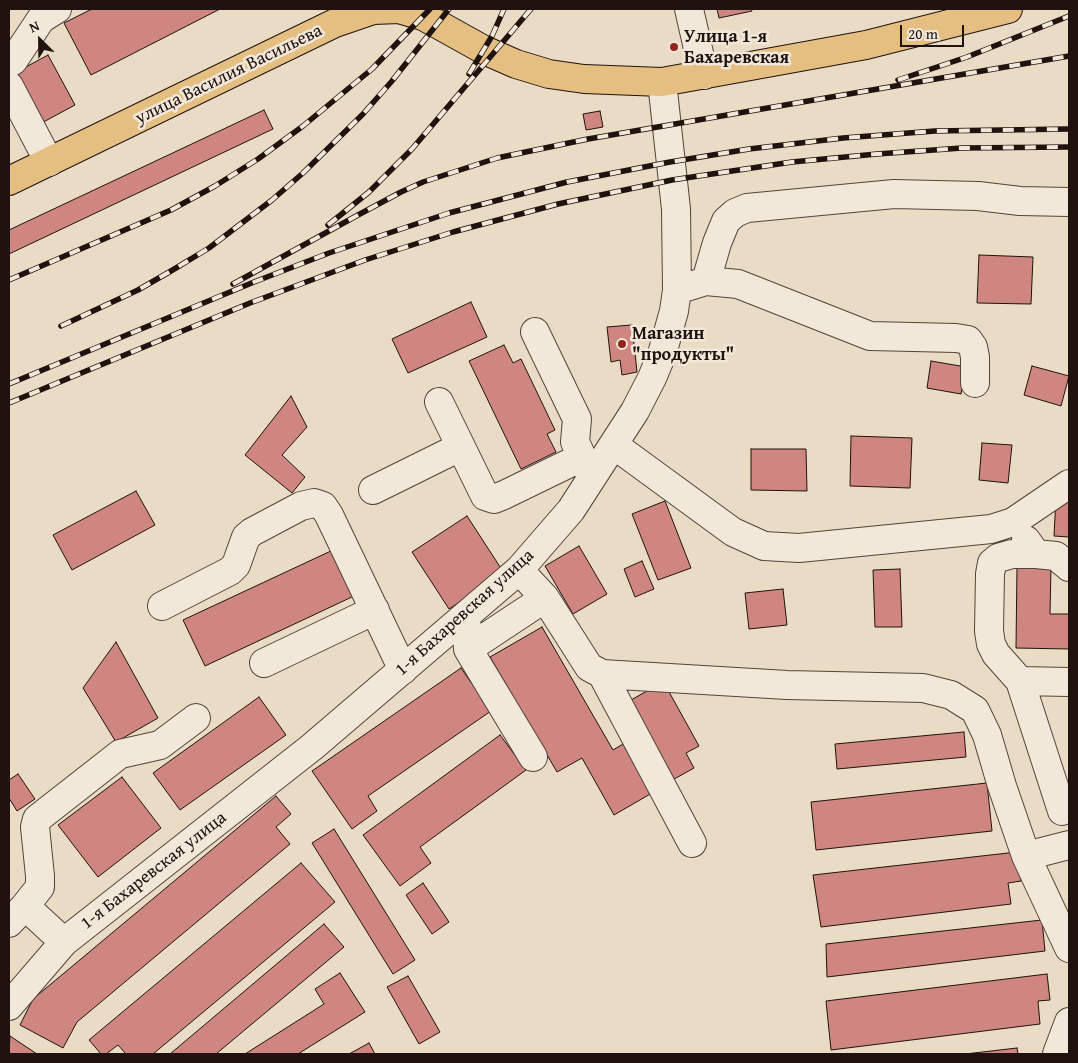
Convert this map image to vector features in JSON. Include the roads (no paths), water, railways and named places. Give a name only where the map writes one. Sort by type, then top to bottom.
[{"type":"main road","name":"улица Василия Васильева","points":[[9,182],[335,23],[373,10],[399,9],[423,16],[484,50],[516,64],[549,74],[584,80],[662,82],[866,45],[996,10]]},
{"type":"street","points":[[9,63],[13,61],[41,19],[57,9]]},
{"type":"street","points":[[689,9],[704,75]]},
{"type":"street","name":"1-я Бахаревская улица","points":[[9,1006],[64,942],[312,747],[403,670],[519,570],[571,510],[587,468],[614,445],[635,411],[652,378],[669,332],[677,290],[675,197],[662,82]]},
{"type":"street","points":[[9,86],[49,162]]},
{"type":"street","points":[[706,281],[717,243],[726,221],[747,208],[894,194],[978,196],[1020,201],[1069,202]]},
{"type":"street","points":[[677,290],[706,281],[738,284],[870,336],[956,338],[968,340],[973,348],[975,357],[975,383]]},
{"type":"street","points":[[439,402],[485,496],[494,498],[587,468],[575,442],[577,418],[535,332]]},
{"type":"street","points":[[614,445],[733,532],[764,546],[808,547],[990,529],[1013,522],[1069,484]]},
{"type":"street","points":[[373,490],[460,447]]},
{"type":"street","points":[[162,606],[230,571],[236,565],[246,538],[252,532],[301,506],[314,503],[323,506],[329,515],[403,670]]},
{"type":"street","points":[[1013,522],[1036,554]]},
{"type":"street","points":[[1062,811],[1020,681],[996,654],[991,644],[989,631],[990,574],[992,563],[998,558],[1012,554],[1056,556],[1069,567]]},
{"type":"street","points":[[519,570],[545,598],[589,667],[602,674],[787,685],[923,688],[950,695],[975,710],[987,735],[1026,856],[1069,948]]},
{"type":"street","points":[[468,649],[545,598]]},
{"type":"street","points":[[264,663],[375,610]]},
{"type":"street","points":[[466,616],[468,649],[533,757]]},
{"type":"street","points":[[602,674],[692,842]]},
{"type":"street","points":[[1020,681],[1069,682]]},
{"type":"street","points":[[64,942],[17,915],[40,887],[35,827],[37,819],[47,809],[120,754],[160,745],[196,718]]},
{"type":"street","points":[[1026,856],[1069,845]]},
{"type":"street","points":[[1057,1054],[1069,1022]]},
{"type":"railway","points":[[9,280],[171,210],[215,186],[258,159],[303,126],[372,69],[430,9]]},
{"type":"railway","points":[[61,326],[138,290],[171,271],[209,248],[272,200],[303,173],[363,114],[392,81],[449,9]]},
{"type":"railway","points":[[469,74],[492,36],[504,9]]},
{"type":"railway","points":[[328,225],[369,192],[412,149],[531,9]]},
{"type":"railway","points":[[898,80],[967,57],[1069,16]]},
{"type":"railway","points":[[233,284],[401,192],[423,182],[497,158],[588,139],[1069,56]]},
{"type":"railway","points":[[9,384],[254,282],[329,253],[449,213],[567,182],[749,149],[843,138],[935,131],[1069,129]]},
{"type":"railway","points":[[9,403],[250,303],[365,260],[453,232],[558,204],[672,180],[792,162],[962,148],[1069,147]]},
{"type":"place","name":"Улица 1-я Бахаревская","points":[[674,47]]},
{"type":"place","name":"Магазин \"продукты\"","points":[[622,344]]}]
